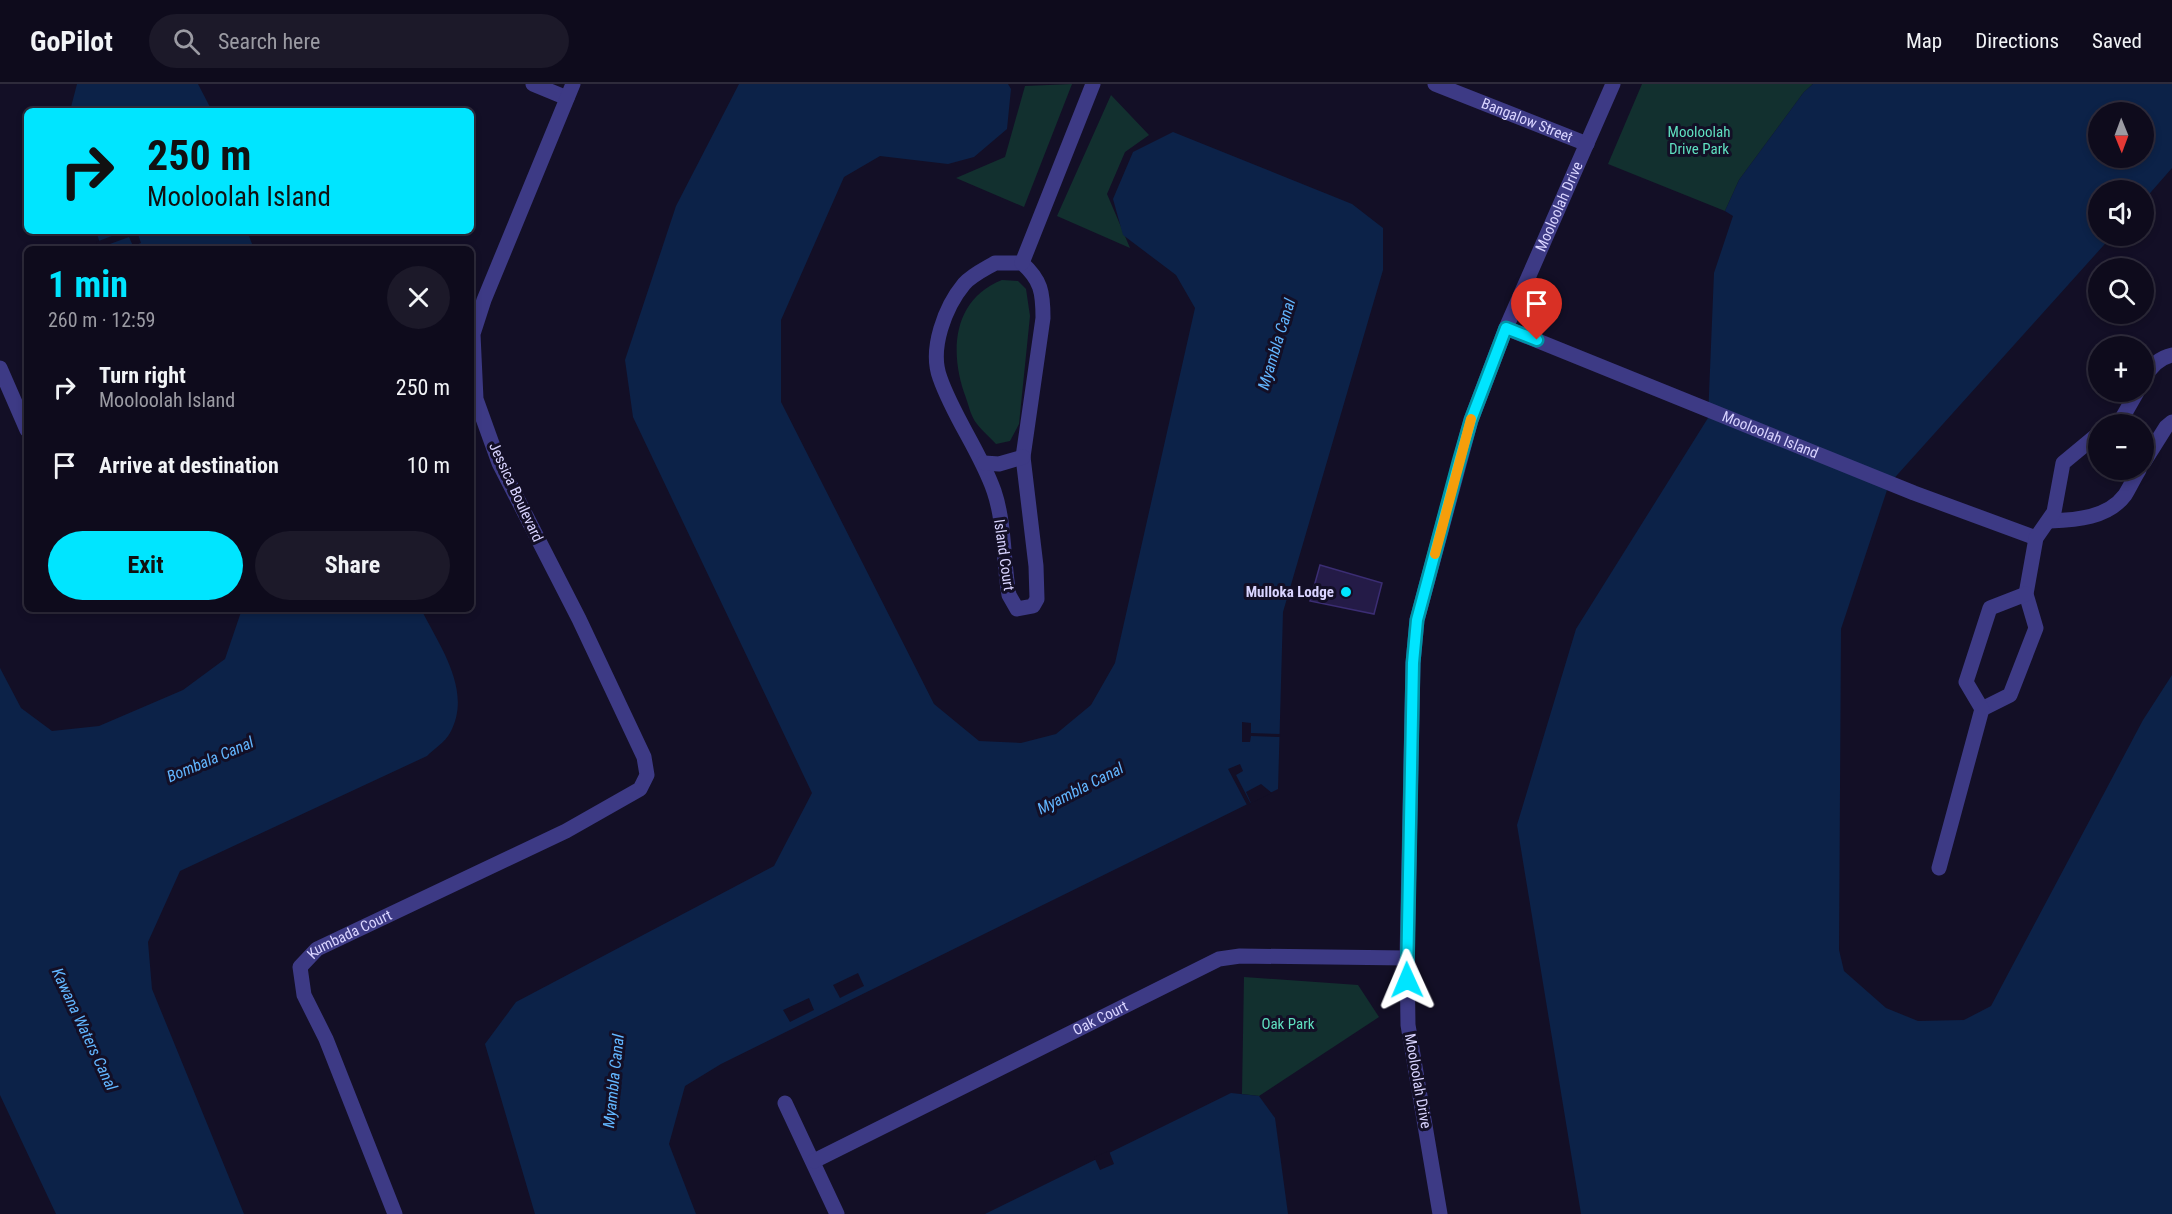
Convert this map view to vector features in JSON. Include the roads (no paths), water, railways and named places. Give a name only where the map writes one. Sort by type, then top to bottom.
[{"type":"street","points":[[533,84],[570,91]]},
{"type":"street","points":[[1022,262],[1093,84]]},
{"type":"street","name":"Bangalow Street","points":[[1435,84],[1587,144]]},
{"type":"street","name":"Mooloolah Drive","points":[[1440,1214],[1408,1025],[1407,958],[1413,663],[1417,620],[1471,420],[1506,328],[1613,84]]},
{"type":"street","name":"Jessica Boulevard","points":[[474,327],[478,298],[570,91]]},
{"type":"street","name":"Island Court","points":[[1022,262],[1037,276],[1043,299],[1043,318],[1023,458],[1036,566],[1037,599],[1033,606],[1017,609],[1009,595],[995,494],[984,463],[958,418],[939,376],[937,348],[941,326],[965,282],[995,263],[1022,262]]},
{"type":"street","name":"Mooloolah Island","points":[[1506,328],[1914,493],[2036,538]]},
{"type":"street","points":[[2154,366],[2163,357],[2172,355]]},
{"type":"street","name":"Jessica Boulevard","points":[[474,356],[476,399],[499,463],[579,619],[644,757],[647,775],[640,789]]},
{"type":"street","points":[[0,368],[24,423]]},
{"type":"street","points":[[2154,446],[2166,427],[2172,423]]},
{"type":"street","points":[[1939,868],[1983,709],[2010,695],[2036,628],[2026,594],[2036,538],[2050,521],[2057,502],[2058,482],[2063,463],[2088,442]]},
{"type":"street","points":[[984,463],[999,464],[1023,458]]},
{"type":"street","points":[[2050,521],[2088,517],[2109,510],[2124,496],[2133,480]]},
{"type":"street","points":[[1983,709],[1966,682],[1990,608],[2026,594]]},
{"type":"street","name":"Kumbada Court","points":[[395,1214],[326,1039],[304,995],[300,967],[317,949],[566,831],[640,789]]},
{"type":"street","name":"Oak Court","points":[[814,1161],[1219,959],[1239,956],[1407,958]]},
{"type":"street","points":[[785,1103],[837,1214]]},
{"type":"water","points":[[77,84],[198,84],[210,108],[71,108]]},
{"type":"water","name":"Myambla Canal","points":[[739,84],[1008,84],[1011,89],[1007,129],[974,157],[948,164],[880,156],[844,177],[781,320],[781,402],[934,704],[979,741],[1021,743],[1056,734],[1091,705],[1115,663],[1195,308],[1176,275],[1123,235],[1113,199],[1133,152],[1173,132],[1352,204],[1383,228],[1383,270],[1283,612],[1278,789],[721,1064],[685,1086],[669,1144],[696,1214],[535,1214],[485,1044],[516,1002],[774,866],[812,793],[633,417],[625,360],[676,206]]},
{"type":"water","points":[[1813,84],[2172,84],[2172,168],[2154,189],[2154,180],[2088,180],[2088,246],[2103,246],[2092,258],[2088,258],[2088,263],[1889,484],[1841,629],[1839,950],[1844,971],[1886,1008],[1918,1021],[1964,1020],[1991,1006],[2143,720],[2172,675],[2172,1214],[1581,1214],[1517,825],[1576,629],[1708,418],[1714,273],[1733,216],[1725,211],[1739,180],[1804,92]]},
{"type":"water","points":[[97,234],[248,234],[253,246],[101,246]]},
{"type":"water","points":[[241,612],[423,612],[445,654],[456,685],[458,701],[456,717],[448,736],[427,756],[180,871],[148,942],[152,989],[244,1214],[56,1214],[0,1095],[0,668],[21,708],[52,731],[99,726],[183,690],[225,659]]},
{"type":"water","points":[[1231,1093],[1259,1096],[1275,1118],[1288,1214],[985,1214]]},
{"type":"place","name":"Mulloka Lodge","points":[[1346,592]]},
{"type":"park label","name":"Mooloolah Drive Park","points":[[1699,140]]},
{"type":"park label","name":"Oak Park","points":[[1288,1024]]},
{"type":"water label","name":"Bombala Canal","points":[[210,759]]},
{"type":"water label","name":"Kawana Waters Canal","points":[[85,1029]]}]
